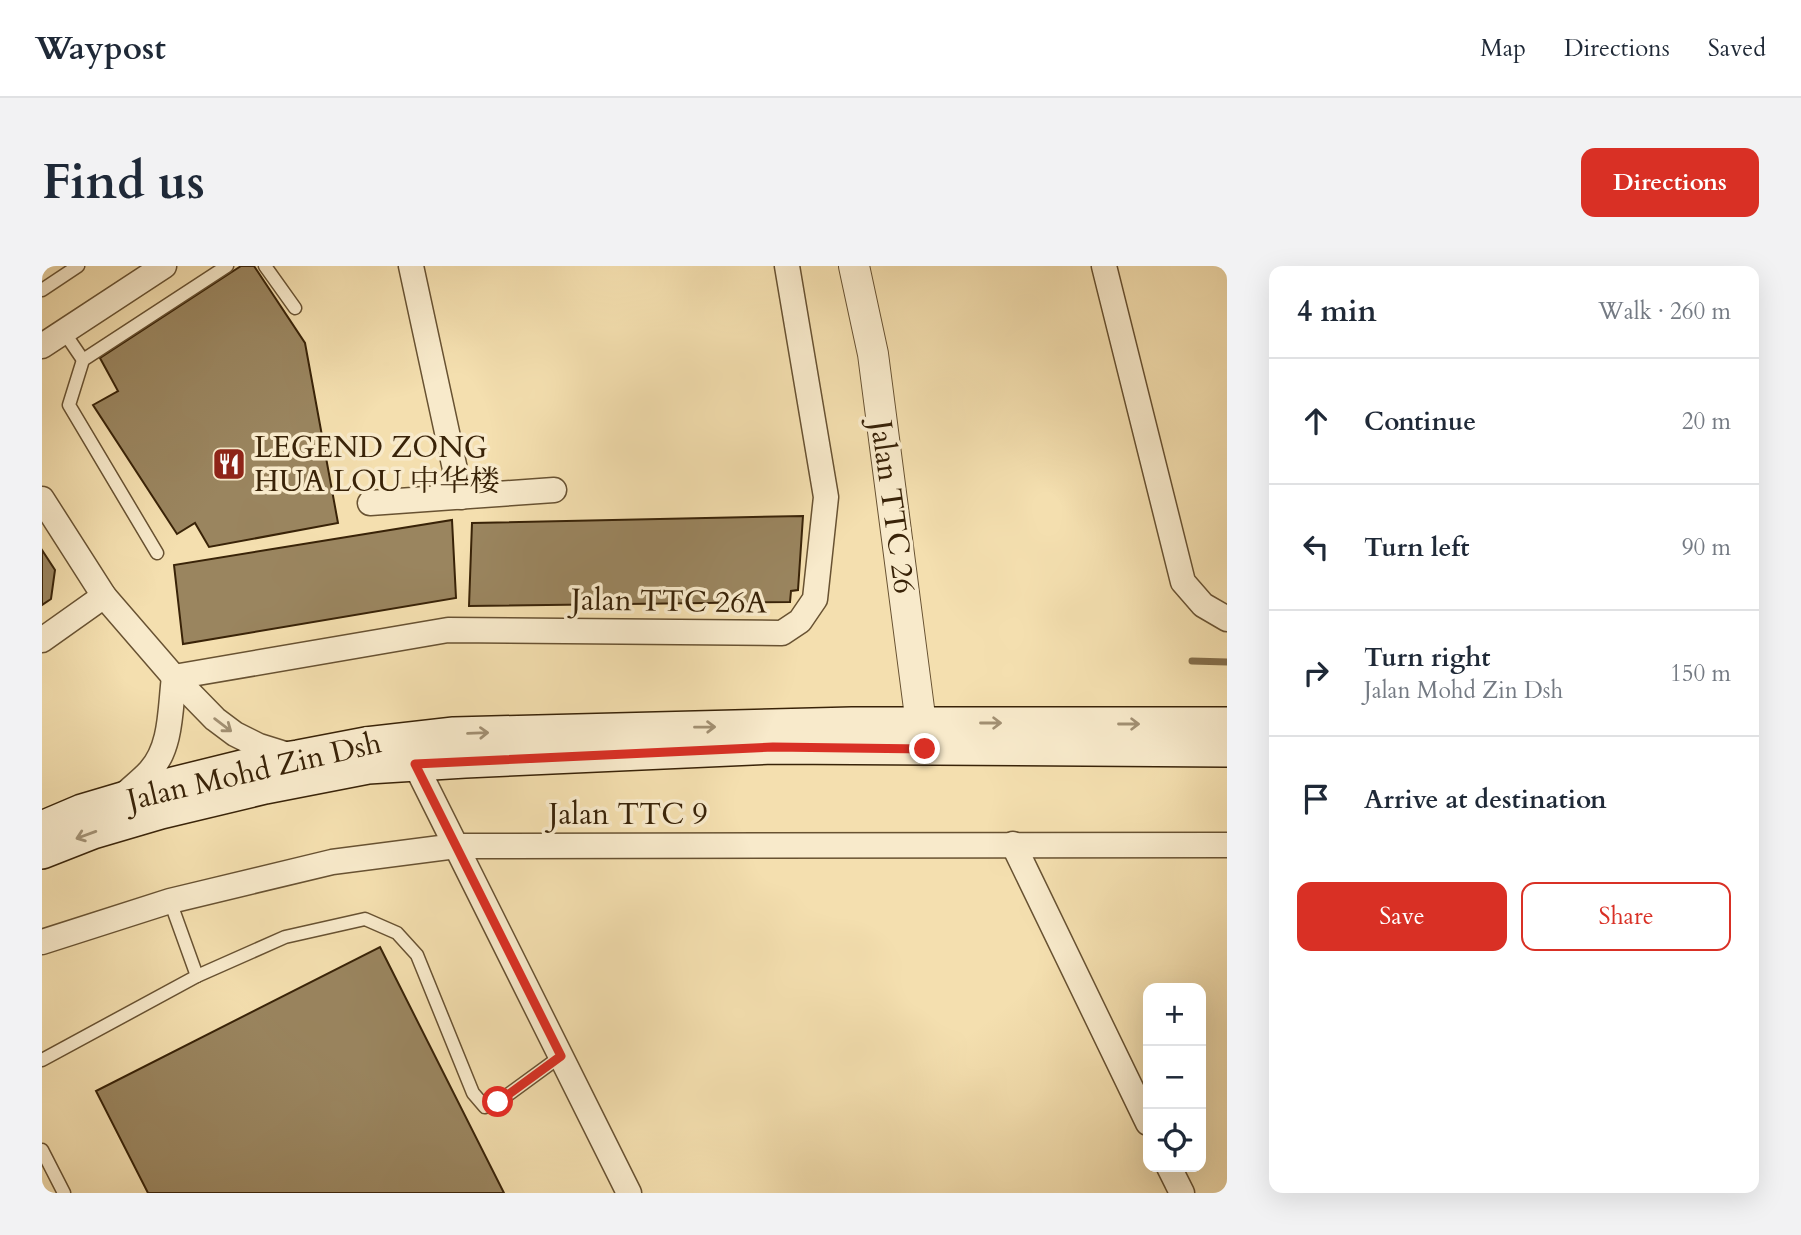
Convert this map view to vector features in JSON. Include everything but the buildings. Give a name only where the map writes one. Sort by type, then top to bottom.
[{"type":"main road","name":"Jalan Mohd Zin Dsh","points":[[42,828],[82,811],[173,784],[258,764],[366,744],[413,751],[773,747],[923,736],[1061,736],[1227,724]]},
{"type":"main road","name":"Jalan Mohd Zin Dsh","points":[[1061,736],[1227,750]]},
{"type":"main road","name":"Jalan Mohd Zin Dsh","points":[[42,852],[93,832],[161,812],[252,790],[368,767],[413,751]]},
{"type":"street","points":[[42,346],[164,266]]},
{"type":"street","points":[[411,266],[461,497]]},
{"type":"street","name":"Jalan TTC 26A","points":[[174,677],[448,630],[782,633],[800,621],[815,599],[826,497],[788,266]]},
{"type":"street","name":"Jalan TTC 26","points":[[854,266],[873,354],[923,736]]},
{"type":"street","points":[[1104,266],[1183,582],[1203,605],[1227,619]]},
{"type":"street","points":[[370,503],[554,490]]},
{"type":"street","points":[[42,499],[104,596],[174,677],[215,719],[235,734],[259,746],[298,757]]},
{"type":"street","points":[[42,640],[104,596]]},
{"type":"street","points":[[116,802],[151,770],[163,750],[174,677]]},
{"type":"street","points":[[413,751],[456,846],[629,1193]]},
{"type":"street","points":[[1013,844],[1143,1114]]},
{"type":"street","name":"Jalan TTC 9","points":[[42,942],[170,901],[332,862],[456,846],[1227,845]]},
{"type":"street","points":[[1172,1172],[1182,1193]]},
{"type":"lane","points":[[42,290],[78,266]]},
{"type":"lane","points":[[157,553],[69,405],[83,360],[227,266]]},
{"type":"lane","points":[[265,266],[295,308]]},
{"type":"lane","points":[[64,331],[83,360]]},
{"type":"lane","points":[[170,901],[197,976]]},
{"type":"lane","points":[[42,1060],[197,976],[285,937],[365,919],[397,933],[416,955],[473,1093],[485,1107],[498,1102],[561,1056]]},
{"type":"lane","points":[[42,1150],[64,1193]]},
{"type":"waterway","points":[[1192,661],[1227,662]]},
{"type":"place","name":"LEGEND ZONG HUA LOU 中华楼","points":[[229,464]]},
{"type":"route","points":[[498,1102],[561,1056],[415,764],[773,747],[925,749]]}]
